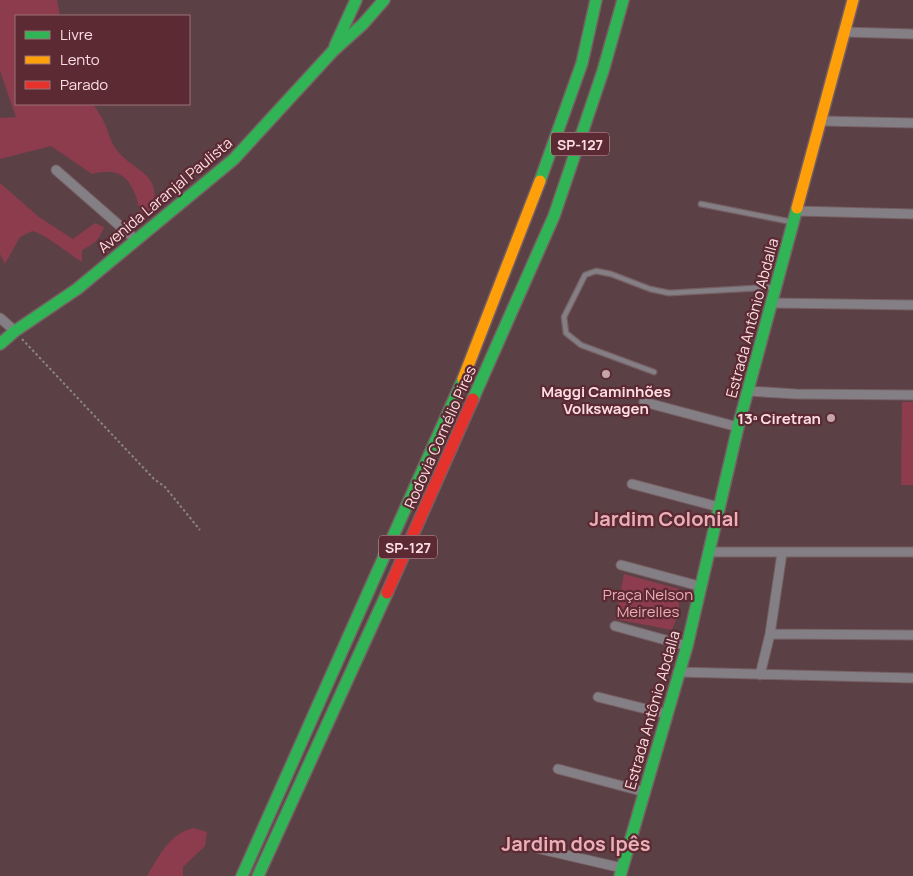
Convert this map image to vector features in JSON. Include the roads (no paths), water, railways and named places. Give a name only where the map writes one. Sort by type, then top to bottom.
[{"type":"main road","name":"Avenida Laranjal Paulista","points":[[0,344],[14,331],[77,289],[234,159],[333,51],[363,24],[384,0]]},
{"type":"main road","name":"Rodovia Cornélio Pires","points":[[242,876],[471,360],[554,144],[582,63],[596,0]]},
{"type":"main road","name":"Rodovia Cornélio Pires","points":[[258,876],[408,547],[554,216],[600,80],[623,0]]},
{"type":"main road","name":"Estrada Antônio Abdalla","points":[[621,872],[687,646],[699,586],[738,427],[853,0]]},
{"type":"main road","name":"Avenida Laranjal Paulista","points":[[333,51],[355,1]]},
{"type":"main road","points":[[355,1],[357,14],[363,24]]},
{"type":"street","points":[[844,32],[913,34]]},
{"type":"street","points":[[821,121],[913,123]]},
{"type":"street","points":[[56,170],[136,240]]},
{"type":"street","points":[[795,217],[913,214]]},
{"type":"street","points":[[772,303],[913,305]]},
{"type":"street","points":[[0,318],[14,331]]},
{"type":"street","points":[[748,391],[796,394],[913,395]]},
{"type":"street","points":[[644,402],[738,427]]},
{"type":"street","points":[[632,484],[719,507]]},
{"type":"street","points":[[708,552],[913,552]]},
{"type":"street","points":[[760,675],[770,634],[782,552]]},
{"type":"street","points":[[622,566],[699,586]]},
{"type":"street","points":[[615,626],[687,646]]},
{"type":"street","points":[[770,634],[913,635]]},
{"type":"street","points":[[678,672],[913,678]]},
{"type":"street","points":[[598,697],[666,714]]},
{"type":"street","points":[[558,769],[644,792]]},
{"type":"street","points":[[536,848],[621,872]]},
{"type":"lane","points":[[701,204],[795,217]]},
{"type":"lane","points":[[654,372],[581,345],[566,333],[564,317],[585,275],[596,271],[612,274],[650,289],[669,293],[776,287]]},
{"type":"place","name":"Maggi Caminhões Volkswagen","points":[[606,374]]},
{"type":"place","name":"13ª Ciretran","points":[[831,418]]},
{"type":"district","name":"Jardim Colonial","points":[[664,518]]},
{"type":"district","name":"Jardim dos Ipês","points":[[576,843]]},
{"type":"park label","name":"Praça Nelson Meirelles","points":[[648,602]]}]
